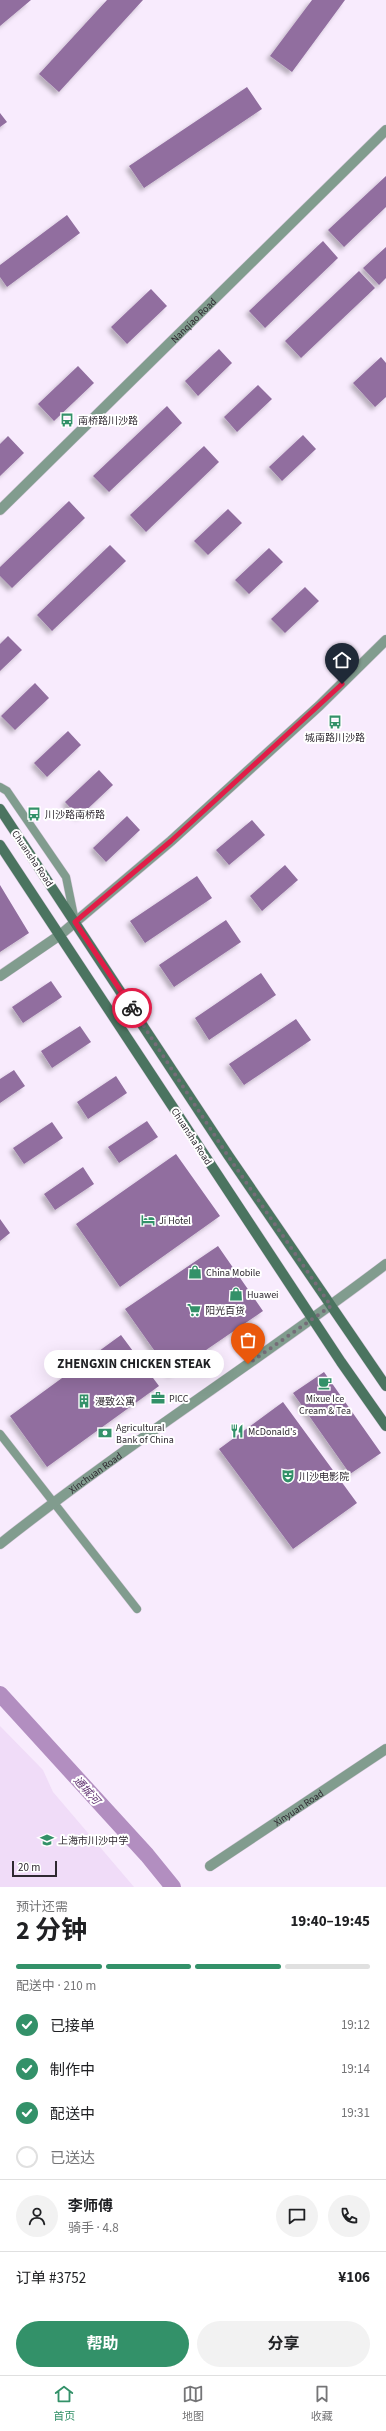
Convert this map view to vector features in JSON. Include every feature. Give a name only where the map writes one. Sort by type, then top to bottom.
[{"type":"main road","name":"Chuansha Road","points":[[0,809],[228,1156],[386,1386]]},
{"type":"main road","name":"Chuansha Road","points":[[0,846],[313,1319],[386,1426]]},
{"type":"street","name":"Nanqiao Road","points":[[0,510],[386,130]]},
{"type":"street","points":[[0,976],[60,935],[171,841],[314,711],[386,640]]},
{"type":"street","name":"Xinchuan Road","points":[[0,1544],[52,1503],[313,1319],[386,1264]]},
{"type":"street","name":"Xinyuan Road","points":[[210,1866],[386,1749]]},
{"type":"lane","points":[[0,786],[7,791],[66,877],[75,922]]},
{"type":"lane","points":[[0,1434],[52,1503],[137,1609]]},
{"type":"shaded area","name":"上海市川沙中学","points":[[0,1726],[43,1770],[53,1792],[134,1887],[0,1887]]},
{"type":"building","points":[[0,0],[31,0],[0,26]]},
{"type":"building","points":[[107,0],[143,0],[59,92],[39,74]]},
{"type":"building","points":[[312,0],[345,0],[292,72],[270,56]]},
{"type":"building","points":[[247,87],[262,109],[144,188],[129,166]]},
{"type":"building","points":[[0,113],[7,122],[0,127]]},
{"type":"building","points":[[386,176],[386,207],[344,247],[328,230]]},
{"type":"building","points":[[67,215],[80,233],[7,287],[0,277],[0,265]]},
{"type":"building","points":[[323,241],[338,258],[265,328],[249,311]]},
{"type":"building","points":[[386,247],[386,278],[379,285],[363,268]]},
{"type":"building","points":[[359,271],[375,288],[301,358],[285,341]]},
{"type":"building","points":[[151,289],[167,306],[127,344],[111,327]]},
{"type":"building","points":[[219,349],[232,363],[198,396],[185,381]]},
{"type":"building","points":[[381,357],[386,363],[386,397],[375,407],[353,383]]},
{"type":"building","points":[[78,366],[94,383],[54,421],[38,404]]},
{"type":"building","points":[[258,385],[272,399],[237,432],[224,417]]},
{"type":"building","points":[[167,406],[182,423],[109,492],[93,476]]},
{"type":"building","points":[[303,435],[316,449],[282,481],[269,467]]},
{"type":"building","points":[[8,436],[24,453],[0,476],[0,444]]},
{"type":"building","points":[[204,446],[219,462],[146,532],[130,515]]},
{"type":"building","points":[[69,501],[85,518],[12,588],[0,576],[0,567]]},
{"type":"building","points":[[228,509],[242,523],[208,555],[194,541]]},
{"type":"building","points":[[110,545],[126,561],[52,631],[37,615]]},
{"type":"building","points":[[269,548],[283,562],[249,594],[235,580]]},
{"type":"building","points":[[305,587],[319,601],[285,633],[271,619]]},
{"type":"building","points":[[8,636],[22,650],[0,671],[0,644]]},
{"type":"building","points":[[35,683],[49,698],[15,730],[1,716]]},
{"type":"building","points":[[68,731],[81,745],[47,777],[34,763]]},
{"type":"building","points":[[99,770],[113,785],[79,817],[65,802]]},
{"type":"building","points":[[127,816],[140,830],[106,862],[93,848]]},
{"type":"building","points":[[252,820],[265,835],[229,865],[216,850]]},
{"type":"building","points":[[285,865],[298,880],[262,911],[250,896]]},
{"type":"building","points":[[197,876],[212,898],[145,943],[130,921]]},
{"type":"building","points":[[0,885],[29,933],[0,952]]},
{"type":"building","points":[[226,920],[241,942],[174,987],[159,965]]},
{"type":"building","points":[[261,973],[276,995],[209,1040],[195,1018]]},
{"type":"building","points":[[51,981],[62,997],[23,1023],[12,1007]]},
{"type":"building","points":[[296,1019],[311,1040],[244,1085],[229,1064]]},
{"type":"building","points":[[80,1026],[91,1042],[52,1068],[41,1051]]},
{"type":"building","points":[[14,1070],[25,1086],[0,1103],[0,1079]]},
{"type":"building","points":[[116,1076],[127,1093],[88,1119],[77,1102]]},
{"type":"building","points":[[147,1121],[158,1137],[119,1163],[108,1147]]},
{"type":"building","points":[[52,1122],[63,1138],[24,1164],[13,1148]]},
{"type":"building","name":"Ji Hotel","points":[[176,1154],[220,1216],[120,1287],[76,1224]]},
{"type":"building","points":[[83,1167],[94,1184],[55,1210],[44,1194]]},
{"type":"building","points":[[0,1219],[10,1233],[0,1241]]},
{"type":"building","name":"阳光百货","points":[[218,1246],[263,1311],[171,1374],[125,1309]]},
{"type":"building","name":"漫致公寓","points":[[121,1335],[159,1386],[47,1467],[10,1416]]},
{"type":"building","points":[[324,1372],[381,1453],[350,1474],[293,1393]]},
{"type":"building","name":"川沙电影院","points":[[283,1402],[357,1503],[293,1549],[219,1449]]},
{"type":"waterway","name":"通城河","points":[[0,1694],[147,1855],[173,1887]]},
{"type":"way so far","points":[[132,1008],[228,1156],[331,1306],[248,1364]]},
{"type":"place","name":"南桥路川沙路","points":[[67,420]]},
{"type":"place","name":"城南路川沙路","points":[[335,722]]},
{"type":"place","name":"川沙路南桥路","points":[[34,814]]},
{"type":"place","name":"Ji Hotel","points":[[148,1220]]},
{"type":"place","name":"China Mobile","points":[[195,1272]]},
{"type":"place","name":"Huawei","points":[[236,1294]]},
{"type":"place","name":"阳光百货","points":[[194,1310]]},
{"type":"place","name":"ZHENGXIN CHICKEN STEAK","points":[[248,1364]]},
{"type":"place","name":"Mixue Ice Cream & Tea","points":[[325,1383]]},
{"type":"place","name":"PICC","points":[[158,1398]]},
{"type":"place","name":"漫致公寓","points":[[84,1401]]},
{"type":"place","name":"McDonald's","points":[[237,1431]]},
{"type":"place","name":"Agricultural Bank of China","points":[[105,1433]]},
{"type":"place","name":"川沙电影院","points":[[288,1476]]},
{"type":"place","name":"上海市川沙中学","points":[[47,1840]]},
{"type":"route","points":[[132,1008],[75,922],[171,841],[342,684]]}]
